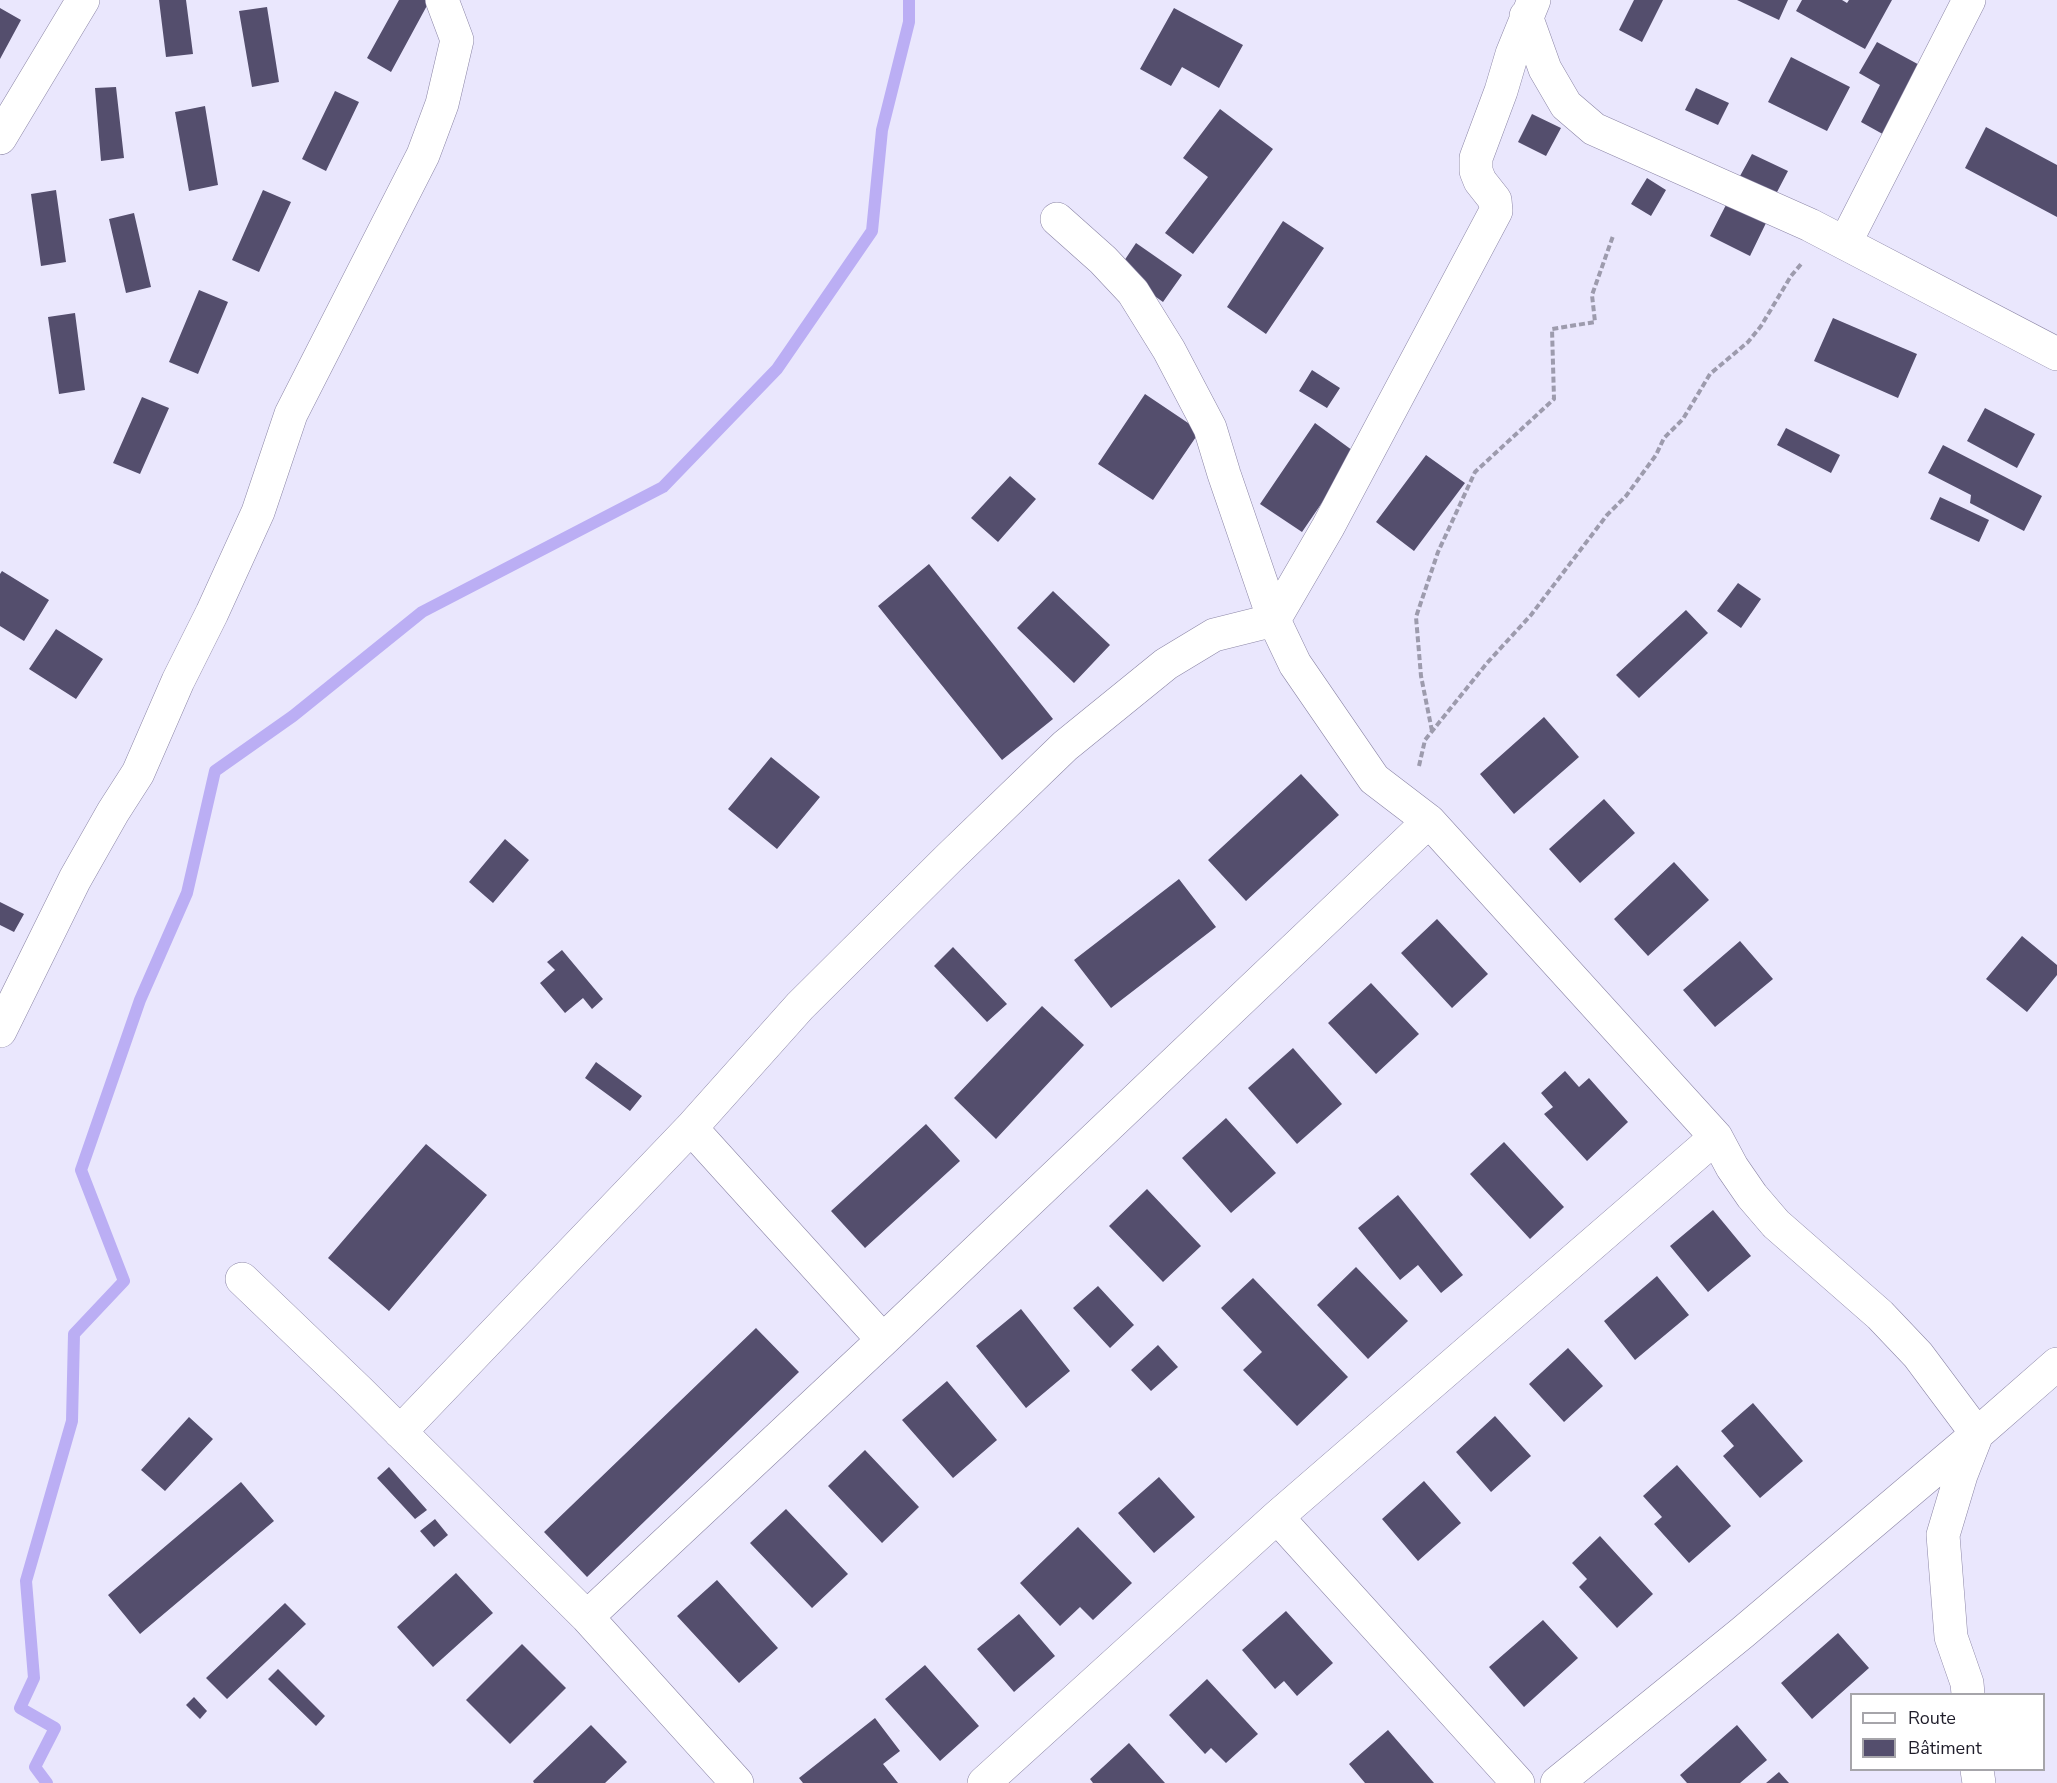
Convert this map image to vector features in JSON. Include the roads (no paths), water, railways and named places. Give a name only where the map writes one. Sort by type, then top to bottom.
[{"type":"street","points":[[0,138],[83,0]]},
{"type":"street","points":[[0,1031],[75,879],[138,773],[174,690],[258,512],[291,414],[423,155],[442,104],[457,40],[442,0]]},
{"type":"street","points":[[1845,243],[1969,0]]},
{"type":"street","points":[[1530,8],[1545,69],[1566,105],[1594,129],[1845,243],[2057,354]]},
{"type":"street","points":[[400,1432],[691,1128],[800,1006],[1065,746],[1166,664],[1214,635],[1274,620],[1344,497],[1496,210],[1496,200],[1480,181],[1476,171],[1476,158],[1530,8]]},
{"type":"street","points":[[1057,219],[1103,260],[1133,292],[1183,375],[1210,428],[1274,620],[1295,664],[1374,779],[1420,814],[1716,1137],[1732,1167],[1752,1196],[1776,1224],[1880,1315],[1918,1354],[1977,1434]]},
{"type":"street","points":[[587,1617],[883,1340],[1420,814]]},
{"type":"street","points":[[691,1128],[883,1340]]},
{"type":"street","points":[[984,1783],[1277,1517],[1716,1137]]},
{"type":"street","points":[[242,1279],[587,1617],[737,1783]]},
{"type":"street","points":[[1557,1783],[1742,1633],[2057,1364]]},
{"type":"street","points":[[1968,1693],[1967,1683],[1951,1637],[1942,1536],[1977,1434]]},
{"type":"street","points":[[1277,1517],[1518,1783]]},
{"type":"waterway","points":[[47,1783],[35,1767],[55,1728],[20,1708],[34,1678],[26,1581],[72,1421],[74,1334],[124,1281],[81,1170],[140,1000],[187,893],[215,771],[293,716],[422,612],[663,487],[777,369],[872,231],[882,130],[909,22],[909,0]]}]
